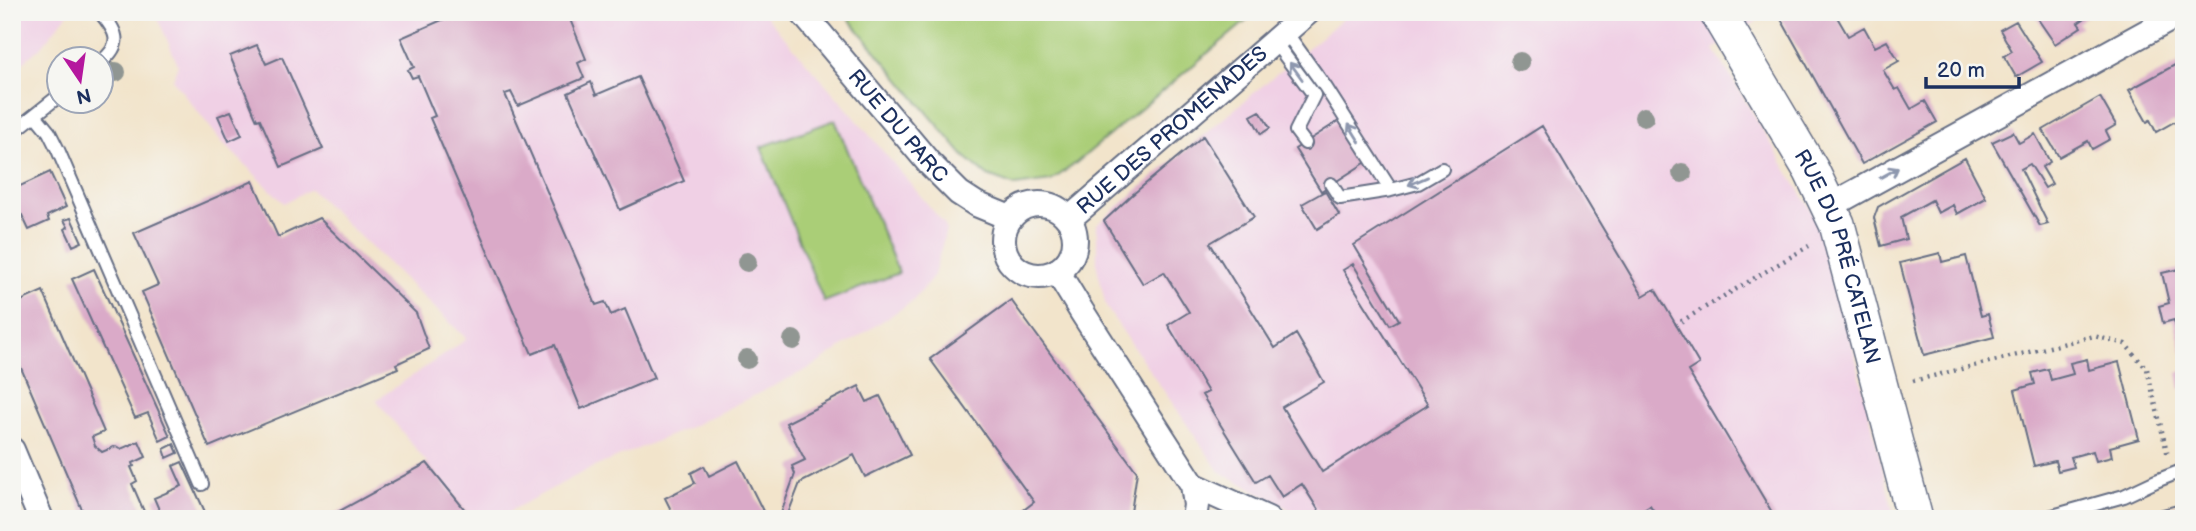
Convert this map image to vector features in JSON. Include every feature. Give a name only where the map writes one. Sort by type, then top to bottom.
[{"type":"street","name":"RUE DU PARC","points":[[802,12],[929,163],[959,193],[976,204],[1010,218]]},
{"type":"street","name":"RUE DES PROMENADES","points":[[1069,219],[1308,12]]},
{"type":"street","name":"RUE DU PRÉ CATELAN","points":[[1717,12],[1811,170],[1833,215],[1915,519]]},
{"type":"street","points":[[1833,215],[2183,12]]},
{"type":"street","points":[[1040,203],[1051,205],[1069,219],[1074,230],[1073,253],[1067,264],[1057,271],[1046,276],[1033,276],[1021,272],[1005,254],[1002,241],[1004,229],[1018,210],[1040,203]]},
{"type":"street","points":[[1057,271],[1193,485],[1196,505],[1194,519]]},
{"type":"street","points":[[12,450],[41,519]]},
{"type":"street","points":[[1193,485],[1268,519]]},
{"type":"lane","points":[[100,12],[113,28],[116,38],[114,46]]},
{"type":"lane","points":[[1280,36],[1314,96],[1296,131],[1305,143]]},
{"type":"lane","points":[[1280,36],[1326,88],[1391,190]]},
{"type":"lane","points":[[12,133],[46,106]]},
{"type":"lane","points":[[34,116],[49,132],[62,159],[202,484]]},
{"type":"lane","points":[[1331,184],[1340,198],[1418,183],[1442,169]]},
{"type":"lane","points":[[2042,519],[2124,496],[2178,472]]},
{"type":"path","points":[[1675,325],[1815,242],[1833,215]]},
{"type":"path","points":[[1881,390],[2094,336],[2125,344],[2147,369],[2178,472]]},
{"type":"shaded area","points":[[12,12],[69,12],[43,45],[12,72]]},
{"type":"shaded area","points":[[155,12],[762,12],[945,225],[934,275],[913,301],[812,367],[688,428],[587,470],[495,519],[473,519],[376,400],[467,339],[310,189],[284,203],[221,141],[173,80],[178,65]]},
{"type":"shaded area","points":[[1351,12],[1771,12],[1714,49],[1825,233],[1895,519],[1307,519],[1219,471],[1106,307],[1097,267],[1097,224]]},
{"type":"green space","points":[[843,12],[1257,12],[1051,181],[1015,186],[988,176],[963,155]]},
{"type":"green space","points":[[835,120],[899,273],[824,302],[761,147]]},
{"type":"building","points":[[460,12],[567,12],[586,59],[578,63],[584,78],[518,106],[511,92],[505,94],[596,305],[605,302],[611,315],[625,309],[654,378],[581,409],[555,345],[532,354],[430,118],[435,116],[418,76],[412,78],[408,70],[414,67],[401,38]]},
{"type":"building","points":[[1777,12],[1834,12],[1848,36],[1864,27],[1875,47],[1887,41],[1899,61],[1883,70],[1895,90],[1899,88],[1911,109],[1925,101],[1937,122],[1862,164]]},
{"type":"building","points":[[2033,12],[2094,12],[2078,23],[2081,27],[2055,44]]},
{"type":"building","points":[[2016,21],[2042,62],[2016,77],[2004,56],[2012,51],[2000,30]]},
{"type":"building","points":[[257,45],[266,64],[282,57],[323,149],[281,167],[260,119],[257,120],[230,56]]},
{"type":"building","points":[[2184,60],[2184,130],[2179,122],[2174,122],[2156,132],[2150,120],[2147,122],[2129,90]]},
{"type":"building","points":[[638,77],[684,181],[620,210],[568,93],[591,82],[596,95]]},
{"type":"building","points":[[2100,97],[2116,125],[2106,131],[2110,139],[2092,149],[2088,141],[2059,157],[2043,130]]},
{"type":"building","points":[[231,111],[242,135],[229,141],[218,116]]},
{"type":"building","points":[[1260,111],[1270,128],[1261,134],[1251,116]]},
{"type":"building","points":[[1342,119],[1368,161],[1321,191],[1295,149]]},
{"type":"building","points":[[1542,126],[1643,296],[1655,289],[1699,364],[1688,371],[1776,519],[1659,519],[1650,505],[1627,519],[1324,519],[1302,484],[1282,497],[1268,475],[1256,482],[1202,395],[1208,392],[1168,325],[1189,312],[1164,272],[1143,284],[1104,221],[1203,136],[1254,217],[1210,243],[1275,348],[1296,334],[1324,382],[1282,407],[1322,472],[1428,405],[1343,270],[1353,264],[1390,325],[1399,320],[1354,245]]},
{"type":"building","points":[[2013,132],[2019,143],[2035,134],[2050,162],[2042,167],[2052,184],[2045,188],[2030,164],[2021,169],[2048,224],[2040,226],[1992,142]]},
{"type":"building","points":[[1965,158],[1986,198],[1957,214],[1953,205],[1938,213],[1932,200],[1901,217],[1906,239],[1881,246],[1874,218],[1878,207]]},
{"type":"building","points":[[50,172],[66,207],[47,216],[49,221],[29,230],[22,215],[14,218],[12,213],[12,178],[16,188]]},
{"type":"building","points":[[253,181],[278,237],[319,218],[416,313],[429,349],[396,364],[398,368],[209,447],[142,292],[158,285],[134,233]]},
{"type":"building","points":[[1325,191],[1339,215],[1317,229],[1302,204]]},
{"type":"building","points":[[71,218],[82,242],[73,246],[64,220]]},
{"type":"building","points":[[1940,253],[1942,262],[1966,256],[1981,316],[1988,314],[1994,337],[1924,355],[1900,263]]},
{"type":"building","points":[[2184,268],[2183,354],[2174,320],[2163,323],[2159,306],[2169,303],[2162,273]]},
{"type":"building","points":[[94,269],[170,436],[160,441],[148,413],[135,418],[72,279]]},
{"type":"building","points":[[43,291],[104,432],[92,437],[95,446],[102,452],[116,446],[121,449],[139,441],[146,457],[133,463],[134,466],[131,467],[137,481],[132,484],[146,516],[138,519],[86,519],[12,347],[12,305]]},
{"type":"building","points":[[1011,300],[1137,472],[1130,519],[1012,519],[1034,502],[930,359]]},
{"type":"building","points":[[2087,359],[2089,370],[2119,362],[2139,439],[2110,447],[2112,457],[2096,461],[2093,451],[2071,457],[2074,467],[2058,471],[2055,461],[2034,466],[2015,390],[2035,384],[2032,373],[2048,369],[2051,380],[2073,374],[2070,363]]},
{"type":"building","points":[[2184,371],[2184,388],[2180,389],[2177,373]]},
{"type":"building","points":[[859,386],[867,402],[880,396],[910,455],[865,477],[854,455],[800,483],[786,519],[779,519],[795,474],[792,466],[805,460],[786,423]]},
{"type":"building","points":[[174,444],[178,453],[167,458],[164,449]]},
{"type":"building","points":[[738,461],[767,519],[659,519],[672,512],[665,498],[695,483],[691,473],[704,466],[709,476]]},
{"type":"building","points":[[182,462],[206,514],[199,519],[163,519],[154,498],[182,486],[173,466]]},
{"type":"building","points":[[427,463],[470,516],[465,519],[325,519]]},
{"type":"building","points":[[2184,503],[2184,519],[2130,519],[2130,518]]}]
